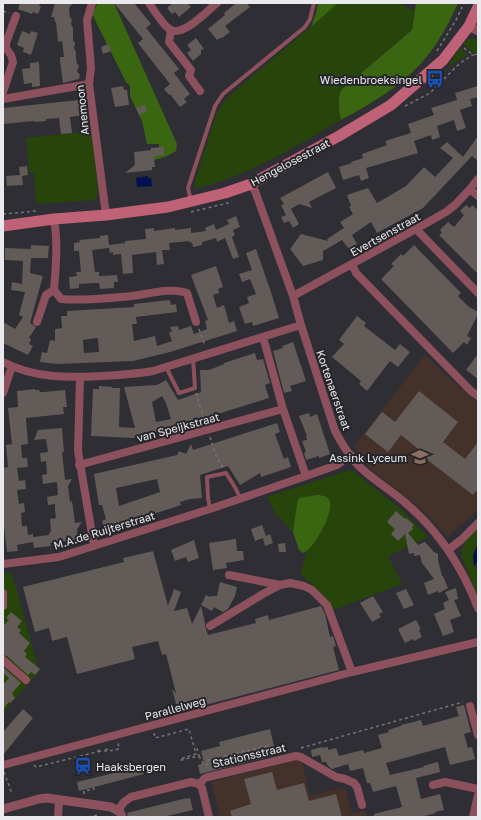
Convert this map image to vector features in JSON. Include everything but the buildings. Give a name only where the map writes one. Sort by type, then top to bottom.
[{"type":"main road","name":"Hengelosestraat","points":[[3,226],[54,219],[168,208],[225,193],[251,184],[392,105],[443,60],[473,28],[478,7]]},
{"type":"street","name":"Anemoon","points":[[92,3],[87,20],[91,68],[89,84],[106,215]]},
{"type":"street","points":[[149,3],[166,26],[171,30],[178,31],[185,29],[217,3]]},
{"type":"street","points":[[3,92],[12,62],[11,54],[6,48],[6,43],[16,16]]},
{"type":"street","points":[[171,30],[169,42],[191,70],[189,76],[200,91]]},
{"type":"street","points":[[3,99],[89,84]]},
{"type":"street","name":"Evertsenstraat","points":[[293,296],[446,212],[455,205],[478,179]]},
{"type":"street","name":"Kortenaerstraat","points":[[251,184],[255,191],[293,296],[332,423],[343,445],[360,467],[410,507],[426,523],[448,550],[470,586],[478,608]]},
{"type":"street","points":[[470,189],[478,196]]},
{"type":"street","points":[[54,219],[56,263],[54,290],[62,299],[77,300],[180,290],[187,293],[196,322]]},
{"type":"street","points":[[416,229],[478,293]]},
{"type":"street","points":[[352,264],[356,273],[471,391],[478,396]]},
{"type":"street","points":[[37,322],[46,295],[54,290]]},
{"type":"street","points":[[3,362],[38,374],[80,377],[141,373],[166,367],[301,325]]},
{"type":"street","points":[[263,337],[283,408],[306,476]]},
{"type":"street","points":[[3,393],[12,366]]},
{"type":"street","points":[[80,377],[78,435],[79,465],[94,546]]},
{"type":"street","name":"van Speijkstraat","points":[[79,465],[283,408]]},
{"type":"street","name":"M.A.de Ruijterstraat","points":[[3,564],[59,557],[210,509],[306,476],[337,465],[351,455]]},
{"type":"street","points":[[448,550],[461,540],[478,523]]},
{"type":"street","points":[[229,575],[280,585]]},
{"type":"street","points":[[210,626],[280,585],[290,583],[304,586],[312,590],[327,605],[352,672]]},
{"type":"street","points":[[3,593],[3,606]]},
{"type":"street","name":"Parallelweg","points":[[3,765],[352,672],[478,642]]},
{"type":"street","points":[[3,660],[26,680]]},
{"type":"street","points":[[469,703],[478,735]]},
{"type":"street","name":"Stationsstraat","points":[[3,809],[47,798],[111,807],[120,814],[124,802],[131,797],[191,782],[199,784],[208,777],[296,756],[301,757],[336,777],[354,783],[357,787],[362,805]]},
{"type":"street","points":[[433,785],[445,782],[478,789]]},
{"type":"street","points":[[199,784],[202,788],[209,817]]},
{"type":"street","points":[[473,817],[478,795]]},
{"type":"street","points":[[58,817],[59,800]]},
{"type":"lane","points":[[191,202],[188,188],[215,106],[223,94],[305,27],[310,19],[314,3]]},
{"type":"lane","points":[[166,367],[179,393],[195,388],[193,358]]},
{"type":"lane","points":[[210,509],[207,477],[226,473],[240,498]]},
{"type":"path","points":[[435,54],[456,20],[464,3]]},
{"type":"path","points":[[404,108],[430,93],[460,62],[473,56]]},
{"type":"path","points":[[186,213],[229,203],[235,200]]},
{"type":"path","points":[[3,214],[39,210]]},
{"type":"path","points":[[196,322],[208,354]]},
{"type":"path","points":[[195,388],[215,453],[226,473]]},
{"type":"path","points":[[296,756],[297,749],[469,703]]},
{"type":"path","points":[[176,733],[189,729],[196,754],[180,759],[199,756]]},
{"type":"path","points":[[105,750],[110,751],[119,749],[118,742]]},
{"type":"path","points":[[196,745],[199,756],[204,765],[209,764],[208,760],[271,745]]},
{"type":"path","points":[[96,752],[110,748]]},
{"type":"path","points":[[3,770],[12,794]]},
{"type":"path","points":[[84,796],[84,791],[94,789],[93,787]]},
{"type":"shaded area","points":[[148,176],[148,178],[151,178],[152,186],[137,187],[136,178]]},
{"type":"shaded area","name":"Assink Lyceum","points":[[425,355],[478,403],[478,509],[448,537],[420,508],[369,468],[354,446]]},
{"type":"shaded area","points":[[478,544],[478,562],[474,566],[473,555]]},
{"type":"shaded area","points":[[301,759],[310,796],[345,787],[352,813],[365,811],[366,817],[220,817],[211,782]]},
{"type":"green space","points":[[98,3],[114,3],[177,144],[176,151],[165,157],[154,160],[153,152],[159,152],[159,144],[147,144],[142,121],[130,96],[130,86],[126,82],[92,14]]},
{"type":"green space","points":[[318,3],[338,3],[311,27],[316,13]]},
{"type":"green space","points":[[338,3],[399,3],[414,11],[412,30],[341,90],[338,104],[341,120],[252,169],[233,177],[195,189],[194,184],[216,115],[226,99]]},
{"type":"green space","points":[[416,3],[458,3],[449,22],[429,54],[407,77],[382,96],[341,120],[339,102],[341,90],[412,30]]},
{"type":"green space","points":[[478,38],[478,52],[474,53],[463,44],[467,40]]},
{"type":"green space","points":[[460,48],[468,55],[447,67]]},
{"type":"green space","points":[[92,131],[98,191],[96,200],[36,204],[34,173],[29,173],[26,138]]},
{"type":"green space","points":[[350,470],[402,510],[428,537],[388,556],[402,584],[333,610],[325,597],[301,574],[300,575],[307,551],[317,540],[324,525],[324,495],[312,496],[297,503],[293,533],[276,514],[267,497]]},
{"type":"green space","points":[[317,495],[328,498],[330,502],[329,514],[317,538],[303,553],[299,550],[293,532],[297,503],[299,498]]},
{"type":"green space","points":[[478,528],[478,544],[473,555],[473,561],[478,576],[478,598],[462,557],[462,552],[466,541]]},
{"type":"green space","points":[[12,573],[39,671],[3,713],[3,574]]},
{"type":"place","name":"Wiedenbroeksingel","points":[[435,79]]},
{"type":"place","name":"Assink Lyceum","points":[[420,457]]},
{"type":"place","name":"Haaksbergen","points":[[83,766]]}]
